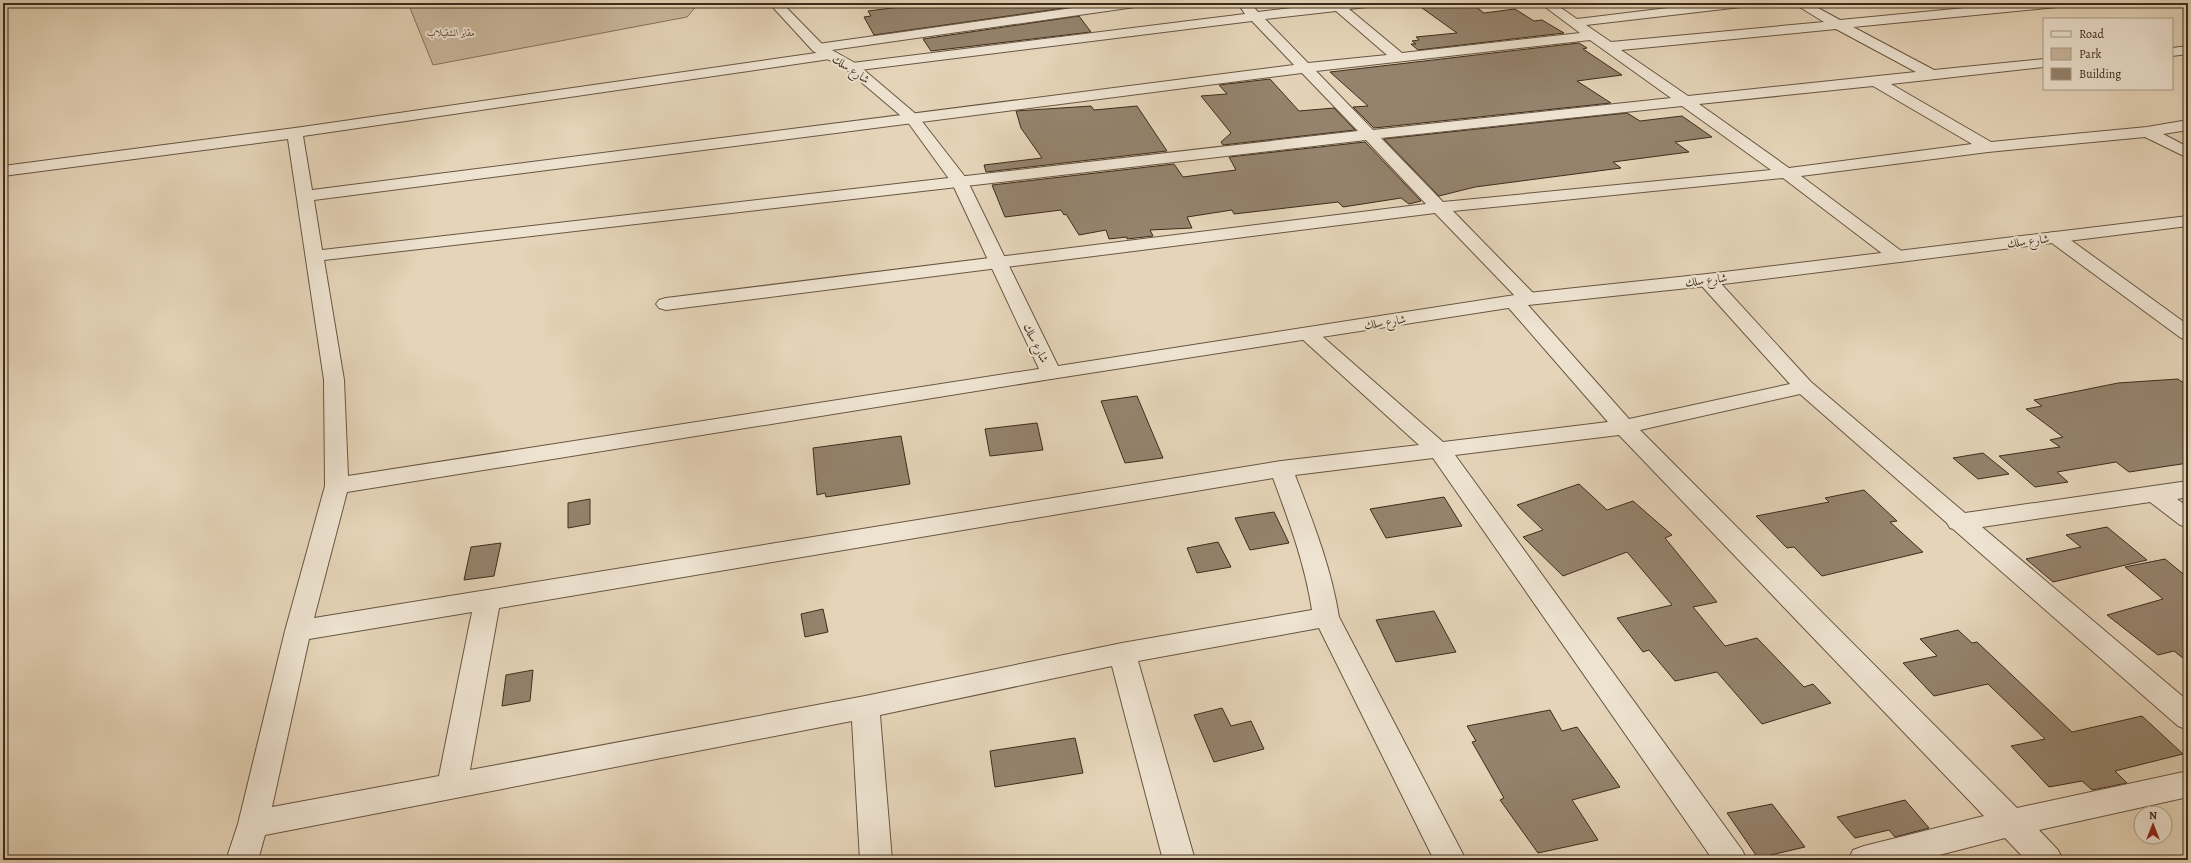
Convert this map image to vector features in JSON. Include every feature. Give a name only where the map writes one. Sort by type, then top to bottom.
[{"type":"street","name":"شارع سلك","points":[[775,3],[824,51],[852,68],[912,118],[960,182],[996,261],[1051,373],[1521,301],[1708,280],[2188,221]]},
{"type":"street","points":[[3,171],[295,133],[1135,3]]},
{"type":"street","points":[[1242,3],[1367,135],[1440,207],[1521,301],[1624,427],[2047,860]]},
{"type":"street","points":[[852,68],[1110,34],[1367,3]]},
{"type":"street","points":[[1546,3],[1590,36],[1786,173],[1898,257]]},
{"type":"street","points":[[1573,23],[1741,3]]},
{"type":"street","points":[[1799,3],[1930,74]]},
{"type":"street","points":[[1606,46],[2057,3]]},
{"type":"street","points":[[1339,7],[1398,57]]},
{"type":"street","points":[[1089,10],[1110,34]]},
{"type":"street","points":[[305,196],[1305,68],[1590,36]]},
{"type":"street","points":[[2173,52],[2188,50]]},
{"type":"street","points":[[315,256],[1367,135],[1682,100],[2043,63]]},
{"type":"street","points":[[1874,80],[1988,147]]},
{"type":"street","points":[[666,304],[996,261],[1440,207],[1786,173],[1988,147],[2147,132],[2188,126]]},
{"type":"street","points":[[2147,132],[2188,153]]},
{"type":"street","points":[[242,860],[253,824],[298,631],[337,486],[334,380],[295,133]]},
{"type":"street","points":[[2055,238],[2188,334]]},
{"type":"street","points":[[1708,280],[1804,387],[1958,522],[2188,718]]},
{"type":"street","points":[[1308,334],[1440,451],[1731,860]]},
{"type":"street","points":[[337,486],[1051,373]]},
{"type":"street","points":[[298,631],[1281,469],[1440,451],[1624,427],[1804,387]]},
{"type":"street","points":[[1281,469],[1322,584],[1326,617],[1450,860]]},
{"type":"street","points":[[1958,522],[2188,489]]},
{"type":"street","points":[[2153,493],[2188,520]]},
{"type":"street","points":[[452,786],[487,600]]},
{"type":"street","points":[[253,824],[865,707],[1122,653],[1326,617]]},
{"type":"street","points":[[1122,653],[1179,860]]},
{"type":"street","points":[[865,707],[876,860]]},
{"type":"street","points":[[1864,860],[2012,823],[2188,784]]},
{"type":"green space","name":"مقابر الشقيلاب","points":[[408,3],[699,3],[687,17],[433,65]]},
{"type":"building","points":[[932,3],[1068,3],[1071,7],[874,35],[864,17],[871,16],[868,11]]},
{"type":"building","points":[[1415,3],[1471,3],[1484,13],[1515,9],[1534,21],[1542,20],[1564,33],[1418,50],[1411,44],[1416,44],[1412,41],[1419,40],[1416,37],[1457,33]]},
{"type":"building","points":[[1079,16],[1091,32],[931,51],[923,39]]},
{"type":"building","points":[[1579,43],[1587,48],[1583,49],[1622,75],[1577,81],[1611,103],[1374,128],[1353,107],[1368,106],[1330,72]]},
{"type":"building","points":[[1270,79],[1299,111],[1334,108],[1355,130],[1223,145],[1221,142],[1231,133],[1201,96],[1227,94],[1219,85]]},
{"type":"building","points":[[1091,106],[1094,110],[1137,106],[1167,151],[986,172],[984,165],[1042,158],[1021,128],[1016,111]]},
{"type":"building","points":[[1627,113],[1640,121],[1682,116],[1712,137],[1675,142],[1689,152],[1613,162],[1621,168],[1475,187],[1439,196],[1384,139]]},
{"type":"building","points":[[1365,142],[1421,201],[1409,204],[1401,198],[1343,207],[1338,202],[1234,214],[1232,210],[1187,217],[1192,228],[1150,230],[1153,236],[1127,239],[1127,237],[1109,239],[1106,230],[1079,235],[1066,214],[1064,215],[1061,210],[1005,217],[992,185],[1174,164],[1183,177],[1236,170],[1229,157]]},
{"type":"building","points":[[2178,379],[2188,386],[2188,463],[2129,472],[2116,462],[2057,472],[2068,482],[2035,487],[1999,456],[2060,447],[2050,440],[2063,437],[2026,409],[2042,406],[2034,400],[2118,383]]},
{"type":"building","points":[[1137,396],[1163,458],[1125,463],[1101,401]]},
{"type":"building","points":[[1037,423],[1043,450],[990,456],[985,429]]},
{"type":"building","points":[[901,436],[910,484],[826,497],[825,493],[817,495],[813,448]]},
{"type":"building","points":[[1983,453],[2009,474],[1978,479],[1953,458]]},
{"type":"building","points":[[1579,484],[1607,510],[1633,501],[1672,535],[1665,538],[1717,602],[1693,607],[1725,646],[1757,638],[1804,687],[1813,684],[1831,703],[1762,724],[1717,672],[1675,681],[1649,650],[1643,652],[1617,618],[1672,605],[1627,552],[1563,576],[1523,537],[1543,530],[1517,505]]},
{"type":"building","points":[[1864,490],[1897,521],[1890,522],[1923,552],[1822,576],[1794,547],[1787,548],[1756,516],[1829,502],[1825,498]]},
{"type":"building","points":[[1444,497],[1462,526],[1386,538],[1370,509]]},
{"type":"building","points":[[590,499],[590,524],[568,528],[568,503]]},
{"type":"building","points":[[1274,512],[1289,543],[1250,550],[1235,518]]},
{"type":"building","points":[[2107,527],[2147,560],[2053,582],[2026,559],[2081,547],[2066,535]]},
{"type":"building","points":[[1218,542],[1231,567],[1197,573],[1187,548]]},
{"type":"building","points":[[501,543],[494,576],[464,580],[471,547]]},
{"type":"building","points":[[2165,559],[2188,578],[2188,662],[2174,651],[2158,655],[2107,615],[2163,599],[2125,567]]},
{"type":"building","points":[[823,609],[828,632],[805,637],[801,614]]},
{"type":"building","points":[[1434,611],[1456,652],[1396,662],[1376,620]]},
{"type":"building","points":[[1958,630],[1972,643],[1977,642],[2072,732],[2142,716],[2183,754],[2115,771],[2127,783],[2092,790],[2082,781],[2049,787],[2011,746],[2045,739],[1988,684],[1934,696],[1903,663],[1937,656],[1920,639]]},
{"type":"building","points":[[533,670],[530,701],[502,706],[506,675]]},
{"type":"building","points":[[1222,708],[1231,726],[1251,721],[1264,749],[1214,762],[1194,715]]},
{"type":"building","points":[[1550,710],[1562,731],[1577,727],[1620,787],[1572,800],[1598,840],[1538,853],[1500,800],[1504,798],[1472,742],[1476,741],[1467,726]]},
{"type":"building","points":[[1075,738],[1083,773],[995,787],[990,751]]},
{"type":"building","points":[[1905,800],[1929,828],[1895,837],[1889,830],[1855,838],[1837,817]]},
{"type":"building","points":[[1772,804],[1805,847],[1758,858],[1727,813]]}]
